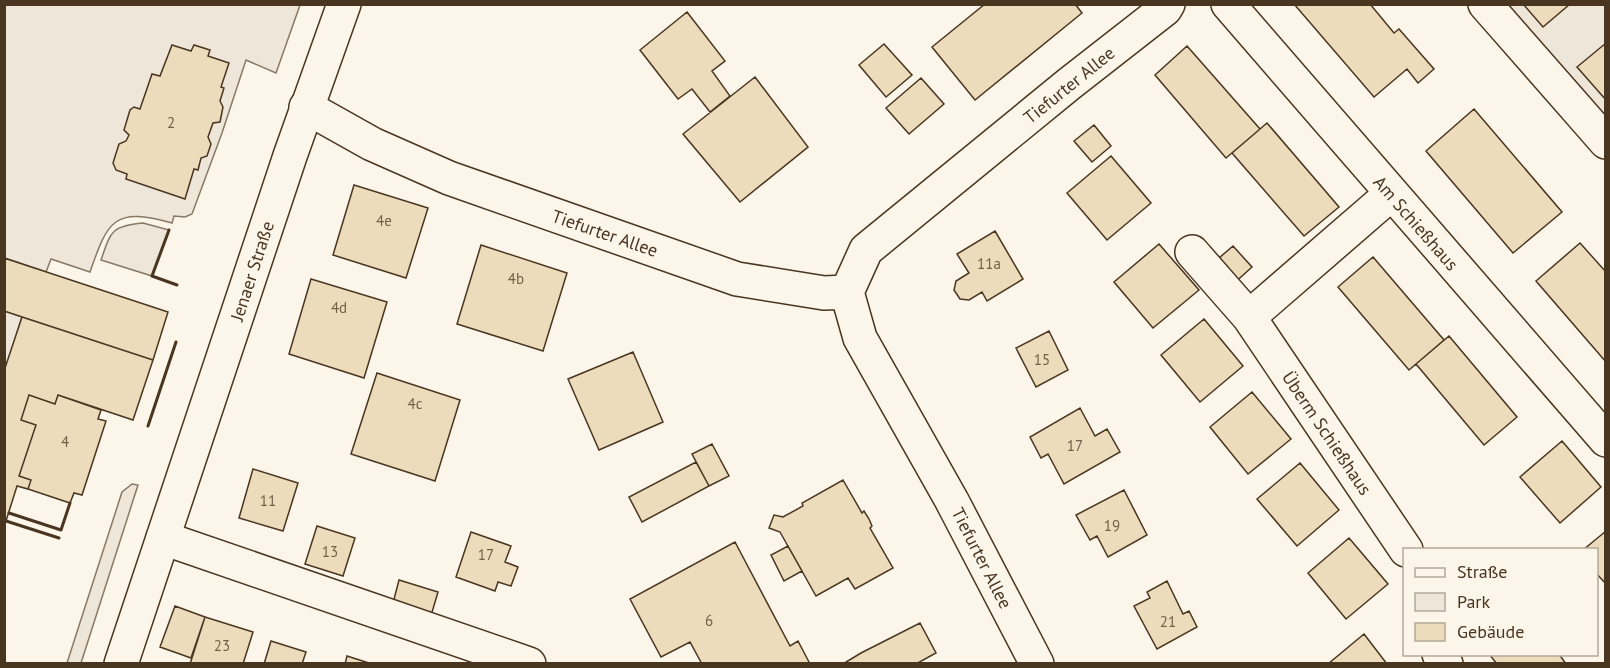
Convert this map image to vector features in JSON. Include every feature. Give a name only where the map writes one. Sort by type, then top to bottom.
[{"type":"street","name":"Jenaer Straße","points":[[121,663],[306,107],[344,4]]},
{"type":"street","name":"Tiefurter Allee","points":[[1037,663],[952,501],[860,338],[847,292],[866,249],[1165,9],[1168,4]]},
{"type":"street","name":"Am Schießhaus","points":[[1228,4],[1605,440]]},
{"type":"street","points":[[1485,4],[1605,142]]},
{"type":"street","name":"Tiefurter Allee","points":[[306,107],[372,144],[448,178],[737,279],[815,292],[847,292]]},
{"type":"street","points":[[1249,317],[1391,194]]},
{"type":"street","name":"Überm Schießhaus","points":[[1192,252],[1249,317],[1405,548]]},
{"type":"street","points":[[163,538],[529,663]]},
{"type":"green space","points":[[5,5],[300,5],[276,73],[246,60],[192,214],[185,217],[174,216],[172,223],[153,218],[125,218],[116,222],[109,229],[102,240],[90,272],[51,259],[46,272],[5,258]]},
{"type":"green space","points":[[1503,5],[1605,5],[1605,123]]},
{"type":"green space","points":[[143,223],[169,230],[152,276],[101,260],[110,236],[118,228]]},
{"type":"green space","points":[[5,311],[22,317],[5,371]]},
{"type":"green space","points":[[132,484],[138,485],[81,663],[67,663],[122,492]]},
{"type":"building","points":[[985,4],[1075,4],[1082,13],[975,100],[932,47]]},
{"type":"building","points":[[1294,4],[1370,4],[1394,33],[1399,29],[1434,69],[1418,83],[1407,69],[1374,97]]},
{"type":"building","points":[[1523,4],[1570,4],[1543,27]]},
{"type":"building","points":[[687,12],[725,61],[712,71],[730,96],[710,112],[692,89],[678,99],[640,50]]},
{"type":"building","points":[[1606,43],[1606,100],[1577,67]]},
{"type":"building","points":[[884,44],[912,75],[886,97],[859,65]]},
{"type":"building","points":[[172,45],[191,51],[194,45],[210,50],[208,56],[229,63],[221,87],[224,88],[220,101],[223,107],[220,122],[213,123],[208,137],[211,144],[207,156],[201,158],[198,170],[194,169],[185,199],[126,179],[127,174],[116,170],[113,163],[119,144],[126,141],[129,135],[124,130],[130,110],[134,107],[140,109],[152,74],[160,76]]},
{"type":"building","points":[[1187,46],[1260,129],[1226,158],[1155,75]]},
{"type":"building","points":[[755,77],[808,147],[740,202],[683,134]]},
{"type":"building","points":[[921,78],[944,104],[909,134],[886,108]]},
{"type":"building","points":[[1474,109],[1562,212],[1513,253],[1426,151]]},
{"type":"building","points":[[1267,123],[1339,207],[1304,236],[1232,153]]},
{"type":"building","points":[[1094,125],[1111,146],[1092,162],[1074,141]]},
{"type":"building","points":[[1111,156],[1151,203],[1107,240],[1067,193]]},
{"type":"building","points":[[354,185],[428,208],[406,278],[333,255]]},
{"type":"building","points":[[995,231],[1023,279],[987,301],[982,292],[969,300],[960,299],[954,290],[956,281],[969,273],[957,254]]},
{"type":"building","points":[[1580,243],[1606,272],[1606,362],[1536,281]]},
{"type":"building","points":[[1159,244],[1199,290],[1153,328],[1114,282]]},
{"type":"building","points":[[481,245],[567,273],[543,351],[457,324]]},
{"type":"building","points":[[1233,246],[1252,267],[1231,286],[1212,264]]},
{"type":"building","points":[[1373,257],[1444,340],[1409,370],[1338,287]]},
{"type":"building","points":[[4,258],[168,312],[153,360],[4,311]]},
{"type":"building","points":[[311,279],[387,302],[364,378],[289,354]]},
{"type":"building","points":[[22,317],[153,360],[133,420],[58,395],[55,404],[29,395],[21,420],[36,425],[19,476],[31,480],[28,489],[17,486],[6,521],[4,520],[4,371]]},
{"type":"building","points":[[1204,319],[1243,366],[1200,402],[1161,355]]},
{"type":"building","points":[[1049,331],[1068,370],[1036,387],[1016,348]]},
{"type":"building","points":[[1449,336],[1517,417],[1484,445],[1416,364]]},
{"type":"building","points":[[633,352],[663,422],[599,450],[568,379]]},
{"type":"building","points":[[377,373],[460,400],[435,481],[351,454]]},
{"type":"building","points":[[1252,392],[1291,439],[1248,474],[1210,427]]},
{"type":"building","points":[[29,395],[55,404],[58,395],[101,410],[98,419],[106,421],[82,495],[74,493],[70,503],[28,489],[31,480],[19,476],[36,425],[21,420]]},
{"type":"building","points":[[1080,408],[1095,436],[1107,429],[1120,452],[1064,484],[1048,454],[1041,458],[1030,437]]},
{"type":"building","points":[[1562,441],[1601,487],[1560,523],[1520,477]]},
{"type":"building","points":[[712,444],[729,476],[709,486],[692,454]]},
{"type":"building","points":[[696,462],[709,486],[642,522],[629,497]]},
{"type":"building","points":[[1300,463],[1339,510],[1297,546],[1257,499]]},
{"type":"building","points":[[253,469],[298,483],[283,531],[239,518]]},
{"type":"building","points":[[843,480],[862,513],[864,511],[869,519],[872,526],[870,528],[893,568],[855,589],[848,578],[816,596],[780,532],[769,528],[774,515],[783,517],[803,506],[802,503]]},
{"type":"building","points":[[1124,490],[1147,535],[1108,557],[1097,536],[1090,540],[1076,515]]},
{"type":"building","points":[[317,526],[355,538],[343,576],[305,564]]},
{"type":"building","points":[[1606,531],[1606,584],[1598,575],[1598,548],[1585,548]]},
{"type":"building","points":[[471,532],[511,546],[505,562],[518,567],[511,586],[498,582],[495,591],[456,577]]},
{"type":"building","points":[[1349,538],[1388,584],[1346,619],[1308,573]]},
{"type":"building","points":[[735,542],[790,646],[798,641],[810,664],[702,664],[690,642],[661,657],[630,599]]},
{"type":"building","points":[[788,546],[802,571],[784,581],[771,555]]},
{"type":"building","points":[[399,580],[438,592],[430,619],[392,607]]},
{"type":"building","points":[[1167,581],[1183,614],[1189,611],[1197,627],[1157,649],[1134,606],[1150,598],[1147,592]]},
{"type":"building","points":[[175,606],[205,617],[191,658],[160,647]]},
{"type":"building","points":[[205,617],[253,632],[243,664],[190,664]]},
{"type":"building","points":[[920,623],[936,653],[916,664],[847,664],[846,662],[861,653]]},
{"type":"building","points":[[1364,634],[1387,664],[1328,664]]},
{"type":"building","points":[[271,641],[306,652],[302,664],[264,664]]},
{"type":"building","points":[[347,656],[372,664],[345,664]]},
{"type":"building","points":[[1491,656],[1560,656],[1566,664],[1497,664]]},
{"type":"wall","points":[[169,230],[152,276],[177,285]]},
{"type":"wall","points":[[148,426],[176,342]]},
{"type":"wall","points":[[9,513],[61,530],[70,503]]},
{"type":"wall","points":[[6,521],[59,538]]}]
